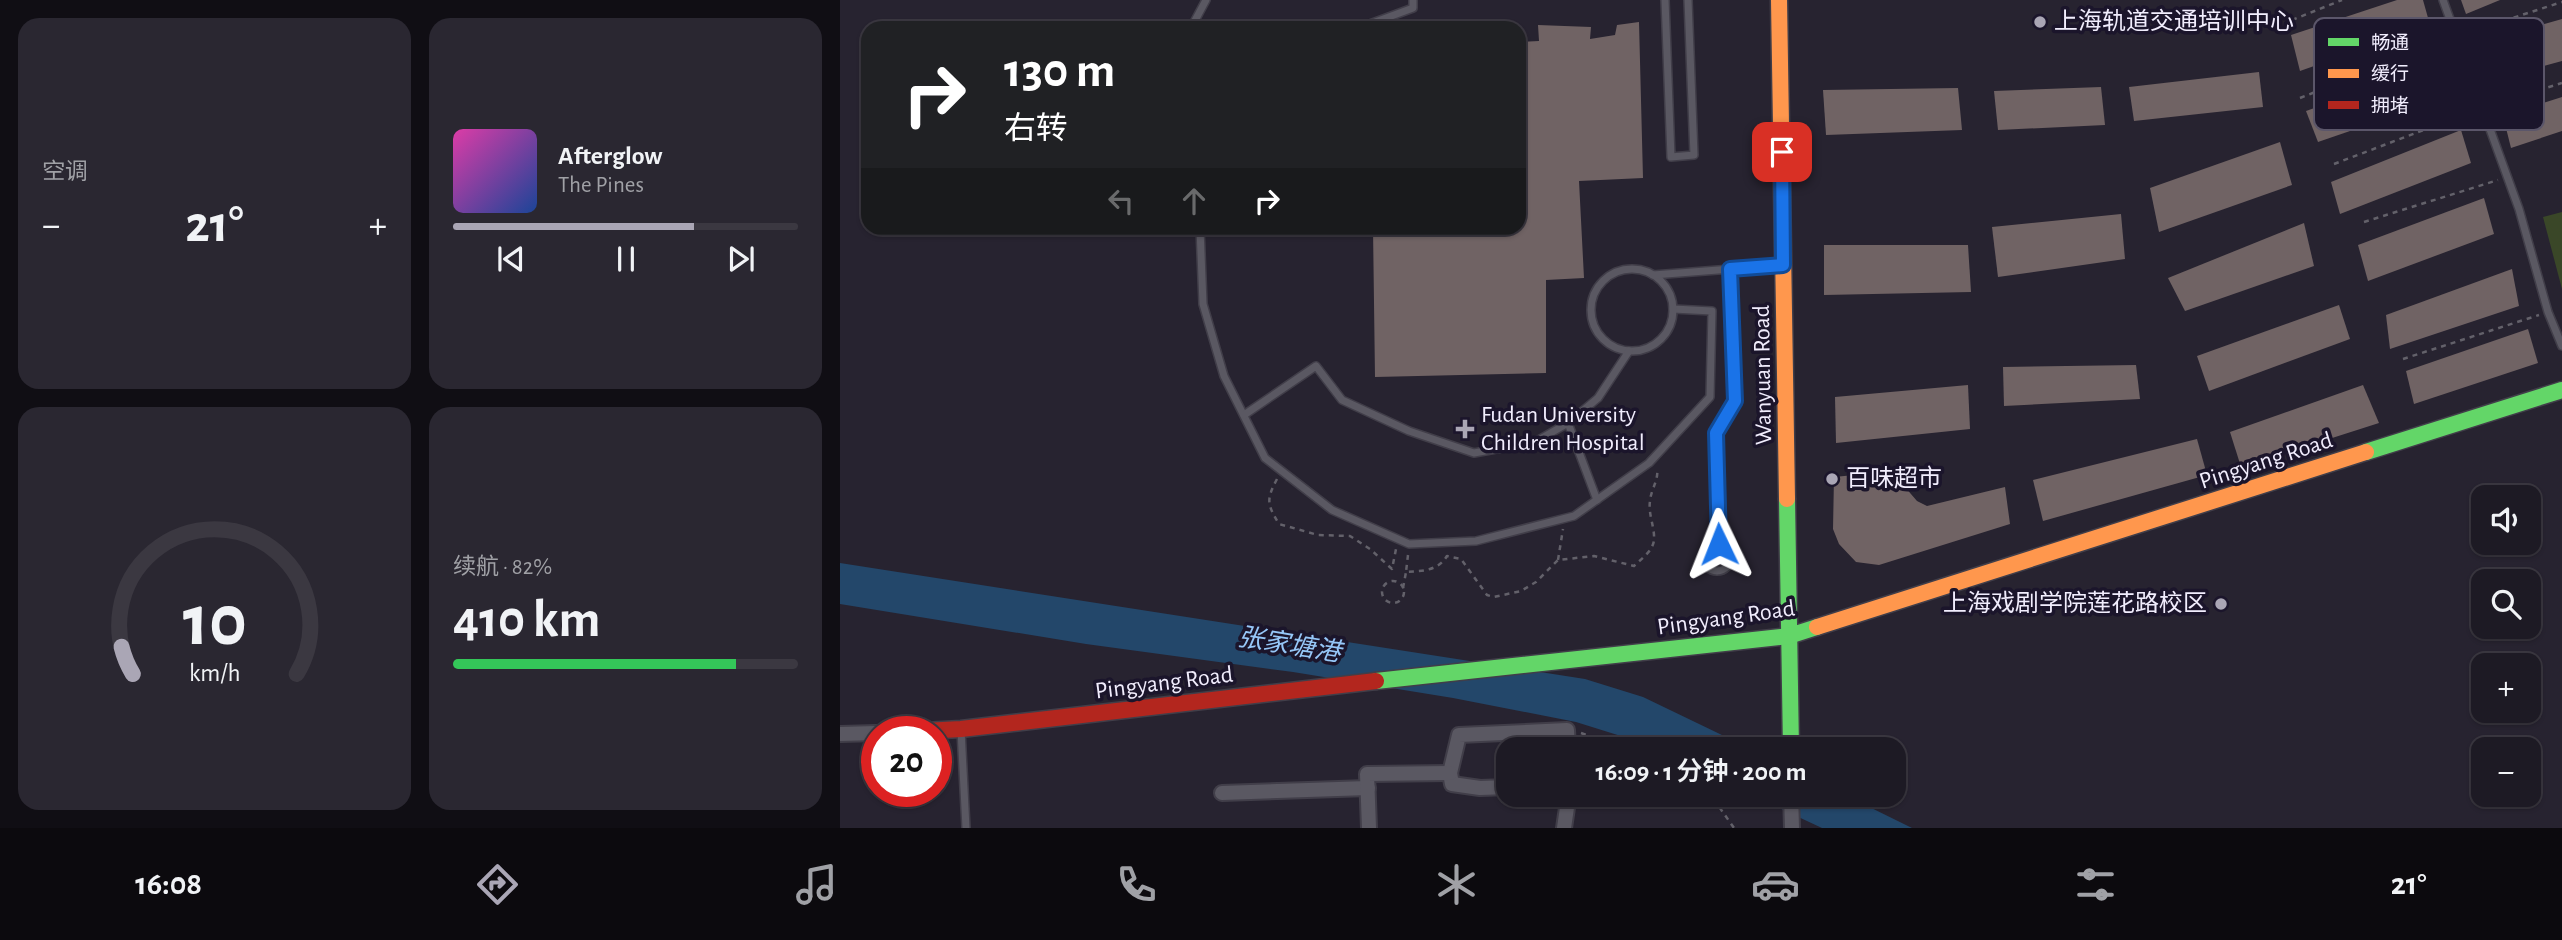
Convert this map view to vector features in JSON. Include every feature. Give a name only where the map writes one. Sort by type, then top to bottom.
[{"type":"street","name":"Wanyuan Road","points":[[1779,0],[1791,737]]},
{"type":"street","name":"Pingyang Road","points":[[952,729],[1789,636],[2562,390]]},
{"type":"street","points":[[1496,788],[1452,784],[1450,773],[1459,734],[1567,730],[1567,737]]},
{"type":"street","points":[[840,734],[861,733]]},
{"type":"street","points":[[1369,828],[1367,774],[1450,773]]},
{"type":"street","points":[[1222,793],[1368,788]]},
{"type":"street","points":[[1564,828],[1567,807]]},
{"type":"street","points":[[1791,807],[1792,827]]},
{"type":"lane","points":[[1195,21],[1206,0]]},
{"type":"lane","points":[[1378,21],[1413,8],[1413,0]]},
{"type":"lane","points":[[1665,0],[1671,156],[1694,155],[1688,0]]},
{"type":"lane","points":[[2443,0],[2450,18]]},
{"type":"lane","points":[[2490,130],[2508,177],[2548,312],[2562,346]]},
{"type":"lane","points":[[1200,235],[1203,304],[1224,376],[1265,458],[1332,510],[1409,544],[1476,541],[1574,516],[1653,459],[1710,397],[1712,311],[1673,309]]},
{"type":"lane","points":[[1653,275],[1783,265]]},
{"type":"lane","points":[[1627,269],[1641,270],[1653,275],[1663,284],[1673,309],[1665,334],[1655,344],[1643,350],[1616,348],[1604,341],[1591,317],[1595,291],[1603,280],[1627,269]]},
{"type":"lane","points":[[1719,544],[1716,433],[1735,401],[1730,269]]},
{"type":"lane","points":[[1244,415],[1315,366],[1342,400],[1409,431],[1474,453],[1535,442],[1568,423],[1598,398],[1629,351]]},
{"type":"lane","points":[[1568,423],[1597,500]]},
{"type":"lane","points":[[961,729],[966,828]]},
{"type":"path","points":[[2292,20],[2342,0]]},
{"type":"path","points":[[2512,18],[2562,2]]},
{"type":"path","points":[[2544,89],[2562,83]]},
{"type":"path","points":[[2300,98],[2314,92]]},
{"type":"path","points":[[2334,164],[2423,130]]},
{"type":"path","points":[[2364,222],[2508,177]]},
{"type":"path","points":[[2403,359],[2548,312]]},
{"type":"path","points":[[1558,560],[1594,556],[1634,566],[1650,551],[1654,540],[1650,498],[1658,472],[1653,459]]},
{"type":"path","points":[[1282,471],[1268,496],[1270,509],[1279,524],[1318,535],[1349,537],[1370,549],[1392,569],[1397,538]]},
{"type":"path","points":[[1406,572],[1425,571],[1442,564],[1447,556],[1461,559],[1487,595],[1503,597],[1521,592],[1536,582],[1558,560],[1564,519]]},
{"type":"path","points":[[1403,588],[1398,582],[1388,582],[1383,587],[1382,594],[1385,600],[1395,602],[1403,595],[1409,544]]},
{"type":"path","points":[[1567,730],[1594,737]]},
{"type":"path","points":[[1719,807],[1734,828]]},
{"type":"green space","points":[[2562,212],[2562,289],[2543,217]]},
{"type":"water","name":"张家塘港","points":[[840,563],[1585,679],[1643,697],[1726,737],[1624,737],[1576,722],[1453,698],[1293,672],[1086,644],[840,604]]},
{"type":"water","points":[[1777,807],[1869,807],[1912,828],[1822,828]]},
{"type":"building","points":[[2397,0],[2423,0],[2428,18],[2342,18]]},
{"type":"building","points":[[2461,0],[2500,0],[2466,14]]},
{"type":"building","points":[[2562,19],[2562,61],[2544,66],[2544,24]]},
{"type":"building","points":[[1639,22],[1643,178],[1579,181],[1584,278],[1546,280],[1546,373],[1375,377],[1373,235],[1526,235],[1526,42],[1539,41],[1538,25],[1591,27],[1590,39],[1615,35],[1617,25]]},
{"type":"building","points":[[2314,27],[2314,66],[2300,71],[2291,35]]},
{"type":"building","points":[[2259,72],[2263,107],[2134,121],[2129,87]]},
{"type":"building","points":[[2101,87],[2105,125],[1998,130],[1994,91]]},
{"type":"building","points":[[1958,88],[1962,130],[1826,135],[1823,90]]},
{"type":"building","points":[[2562,97],[2562,131],[2511,148],[2506,130],[2544,130],[2544,103]]},
{"type":"building","points":[[2314,108],[2314,130],[2353,130],[2318,142],[2306,111]]},
{"type":"building","points":[[2461,130],[2471,163],[2340,214],[2331,182]]},
{"type":"building","points":[[2280,142],[2292,185],[2159,232],[2150,188]]},
{"type":"building","points":[[2484,198],[2494,234],[2368,281],[2358,245]]},
{"type":"building","points":[[2121,214],[2125,259],[1998,277],[1992,227]]},
{"type":"building","points":[[2304,223],[2314,266],[2185,311],[2168,278]]},
{"type":"building","points":[[1824,245],[1968,245],[1971,292],[1824,295]]},
{"type":"building","points":[[2512,269],[2519,306],[2390,349],[2386,315]]},
{"type":"building","points":[[2339,305],[2350,339],[2209,391],[2197,356]]},
{"type":"building","points":[[2528,329],[2538,363],[2414,404],[2406,371]]},
{"type":"building","points":[[2136,365],[2140,399],[2004,406],[2003,367]]},
{"type":"building","points":[[1968,385],[1970,429],[1836,443],[1835,397]]},
{"type":"building","points":[[2363,385],[2379,423],[2241,467],[2230,432]]},
{"type":"building","points":[[2197,439],[2207,475],[2043,521],[2033,480]]},
{"type":"building","points":[[1875,473],[1898,479],[1917,501],[1927,506],[2005,487],[2010,524],[1879,565],[1856,562],[1839,544],[1833,529],[1834,477]]},
{"type":"traffic: fast","points":[[2366,452],[2562,390]]},
{"type":"traffic: fast","points":[[1787,499],[1791,737]]},
{"type":"traffic: fast","points":[[1376,681],[1789,636],[1817,627]]},
{"type":"traffic: slow","points":[[1779,0],[1787,499]]},
{"type":"traffic: slow","points":[[1817,627],[2366,452]]},
{"type":"traffic: jam","points":[[952,729],[1376,681]]},
{"type":"place","name":"上海轨道交通培训中心","points":[[2040,22]]},
{"type":"place","name":"Fudan University Children Hospital","points":[[1465,429]]},
{"type":"place","name":"百味超市","points":[[1832,479]]},
{"type":"place","name":"上海戏剧学院莲花路校区","points":[[2221,604]]},
{"type":"route","points":[[1719,544],[1716,433],[1735,401],[1730,269],[1783,265],[1782,152]]}]
